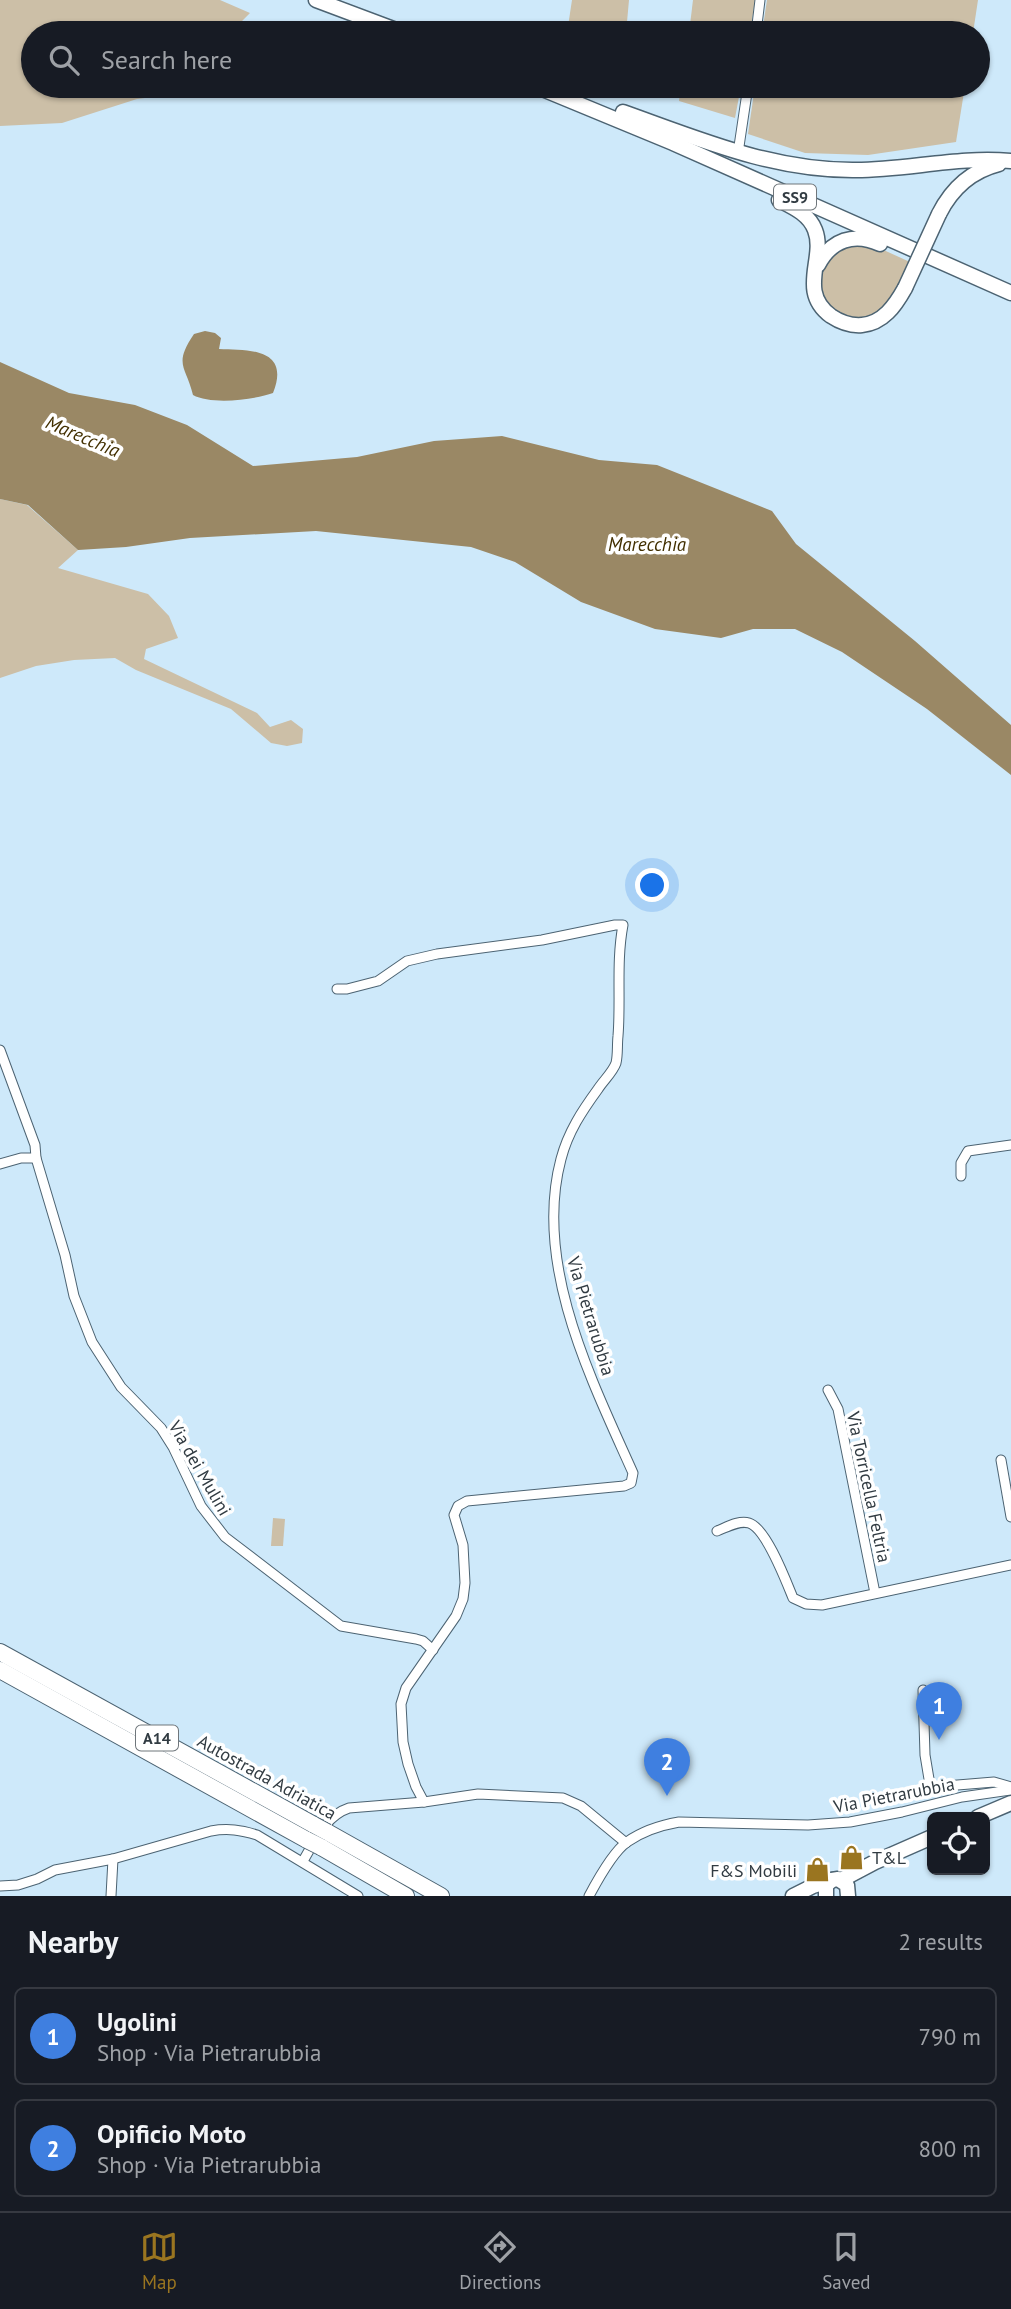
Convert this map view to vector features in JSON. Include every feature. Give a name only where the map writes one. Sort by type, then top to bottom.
[{"type":"highway","name":"Autostrada Adriatica","points":[[0,1651],[317,1836],[406,1896]]},
{"type":"highway","name":"Autostrada Adriatica","points":[[0,1670],[317,1836],[441,1896]]},
{"type":"main road","points":[[316,0],[372,21]]},
{"type":"main road","points":[[563,98],[614,109],[738,153],[818,169],[892,169],[975,161],[1011,162]]},
{"type":"main road","name":"SS9","points":[[563,98],[673,143],[1008,291]]},
{"type":"main road","points":[[673,143],[701,162],[795,208],[809,219],[816,232],[815,292],[828,314],[840,322],[856,325],[870,324],[884,317],[897,303],[946,200],[968,177],[989,167],[1011,162]]},
{"type":"main road","points":[[814,272],[824,253],[835,244],[860,237],[978,288],[1008,291]]},
{"type":"main road","points":[[990,1812],[1011,1803]]},
{"type":"main road","points":[[796,1895],[825,1896],[825,1889],[836,1880],[927,1839]]},
{"type":"main road","points":[[848,1896],[875,1862]]},
{"type":"main road","points":[[796,1895],[823,1882],[836,1880],[849,1888],[848,1896]]},
{"type":"street","points":[[757,21],[760,0]]},
{"type":"street","points":[[738,153],[746,98]]},
{"type":"street","name":"Via Pietrarubbia","points":[[337,989],[378,981],[407,961],[417,958],[622,925],[620,1007],[615,1064],[572,1127],[560,1160],[554,1214],[554,1244],[564,1292],[587,1371],[633,1478],[631,1483],[624,1486],[467,1501],[458,1506],[454,1515],[463,1545],[463,1599],[456,1616],[406,1688],[401,1704],[403,1742],[408,1764],[424,1802]]},
{"type":"street","name":"Via dei Mulini","points":[[0,1050],[35,1145],[36,1158],[65,1255],[74,1296],[92,1342],[121,1387],[161,1428],[212,1522],[225,1537],[341,1626],[416,1639],[423,1641],[433,1650]]},
{"type":"street","points":[[961,1176],[961,1163],[968,1151],[1011,1145]]},
{"type":"street","points":[[0,1164],[21,1157],[36,1158]]},
{"type":"street","name":"Via Torricella Feltria","points":[[828,1390],[838,1409],[875,1593]]},
{"type":"street","points":[[1001,1460],[1011,1517]]},
{"type":"street","points":[[718,1531],[740,1522],[756,1526],[793,1598],[806,1604],[822,1605],[1011,1565]]},
{"type":"street","name":"Via Pietrarubbia","points":[[923,1690],[925,1756],[930,1785],[933,1787],[994,1782],[1011,1789]]},
{"type":"street","name":"Via Pietrarubbia","points":[[626,1843],[667,1824],[679,1822],[808,1825],[850,1822],[1011,1789]]},
{"type":"street","points":[[303,1861],[331,1816],[349,1808],[424,1802],[478,1794],[563,1798],[581,1806],[626,1843],[599,1877],[589,1896]]},
{"type":"street","points":[[0,1886],[18,1885],[64,1867],[113,1859],[226,1829],[257,1835],[358,1896]]},
{"type":"street","points":[[111,1896],[113,1859]]},
{"type":"shaded area","points":[[0,0],[220,0],[250,13],[242,21],[21,21],[21,98],[145,98],[62,123],[0,126]]},
{"type":"shaded area","points":[[572,0],[629,0],[627,21],[569,21]]},
{"type":"shaded area","points":[[693,0],[755,0],[752,21],[690,21]]},
{"type":"shaded area","points":[[767,0],[978,0],[975,21],[764,21]]},
{"type":"shaded area","points":[[679,98],[739,98],[735,118],[679,101]]},
{"type":"shaded area","points":[[753,98],[963,98],[956,142],[868,155],[805,153],[748,134]]},
{"type":"shaded area","points":[[866,242],[910,262],[896,293],[883,309],[867,318],[852,319],[839,314],[828,304],[821,292],[819,278],[824,263],[835,250]]},
{"type":"shaded area","points":[[0,499],[27,505],[78,550],[58,568],[148,594],[169,616],[178,638],[146,649],[144,659],[257,713],[270,727],[291,720],[303,729],[302,743],[287,746],[271,743],[231,709],[136,670],[115,658],[74,660],[36,666],[0,678]]},
{"type":"shaded area","points":[[273,1518],[285,1519],[283,1546],[271,1546]]},
{"type":"water","points":[[205,331],[215,333],[221,338],[219,349],[254,351],[271,360],[276,367],[277,378],[273,393],[233,400],[210,400],[193,395],[183,365],[184,353],[194,334]]},
{"type":"water","name":"Marecchia","points":[[0,362],[69,393],[135,405],[187,425],[253,466],[357,457],[434,441],[502,436],[599,460],[657,465],[772,511],[796,544],[915,641],[1011,725],[1011,775],[927,709],[842,652],[795,629],[753,629],[721,638],[655,629],[581,602],[515,562],[471,547],[316,531],[190,538],[126,547],[78,550],[28,505],[0,499]]},
{"type":"place","name":"Ugolini","points":[[939,1740]]},
{"type":"place","name":"Opificio Moto","points":[[667,1796]]},
{"type":"place","name":"T&L","points":[[852,1857]]},
{"type":"place","name":"F&S Mobili","points":[[817,1870]]}]
